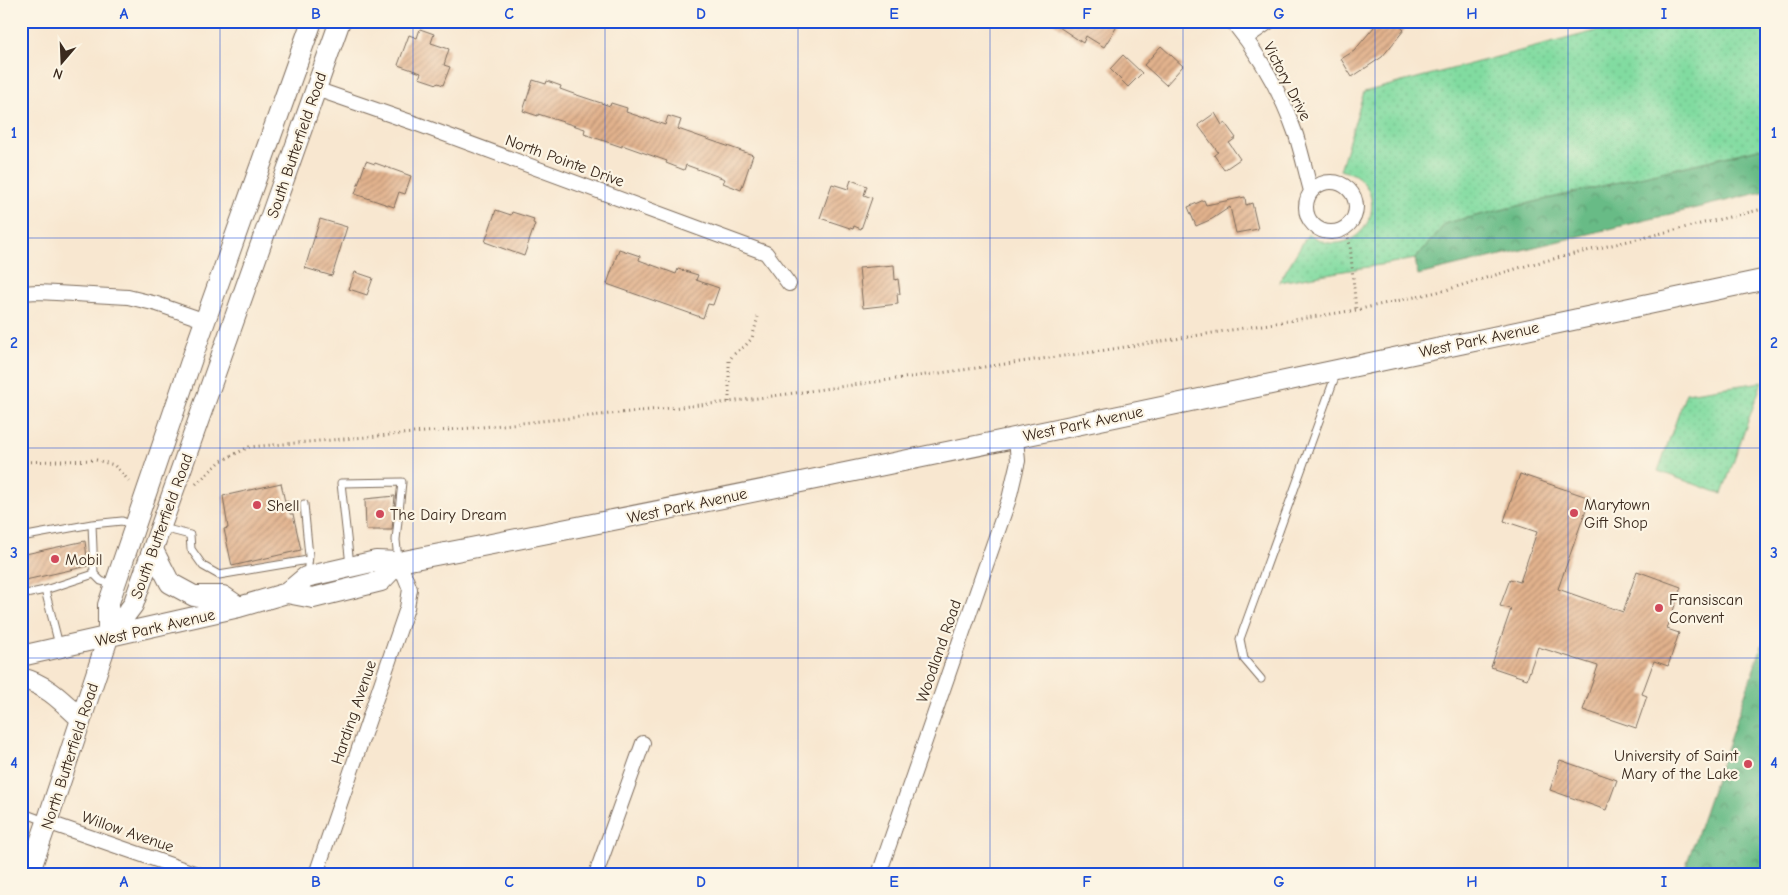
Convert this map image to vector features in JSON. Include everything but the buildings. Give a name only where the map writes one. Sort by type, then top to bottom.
[{"type":"main road","name":"South Butterfield Road","points":[[108,638],[108,605],[114,586],[312,21]]},
{"type":"main road","name":"South Butterfield Road","points":[[108,638],[133,605],[340,21]]},
{"type":"main road","name":"West Park Avenue","points":[[287,593],[307,568],[351,567],[376,561],[399,562],[588,526],[1016,438],[1767,279]]},
{"type":"main road","points":[[153,550],[170,583],[194,596],[224,596],[239,607]]},
{"type":"main road","name":"West Park Avenue","points":[[21,656],[108,638],[239,607],[287,593],[313,598],[381,581],[399,562]]},
{"type":"main road","name":"North Butterfield Road","points":[[29,874],[48,822],[108,638]]},
{"type":"main road","points":[[21,678],[30,680],[55,695],[81,719]]},
{"type":"street","name":"Victory Drive","points":[[1232,21],[1246,38],[1285,107],[1296,136],[1311,191]]},
{"type":"street","points":[[1246,38],[1270,21]]},
{"type":"street","name":"North Pointe Drive","points":[[316,89],[417,124],[766,253],[789,284]]},
{"type":"street","points":[[1326,182],[1342,184],[1350,189],[1356,205],[1356,214],[1346,228],[1339,232],[1323,231],[1310,222],[1306,214],[1306,206],[1307,198],[1311,191],[1326,182]]},
{"type":"street","points":[[21,292],[128,297],[206,320]]},
{"type":"street","name":"Woodland Road","points":[[879,874],[1009,499],[1018,461],[1016,438]]},
{"type":"street","name":"Harding Avenue","points":[[316,874],[407,608],[410,589],[399,562]]},
{"type":"street","points":[[596,874],[643,742]]},
{"type":"street","name":"Willow Avenue","points":[[48,822],[197,874]]},
{"type":"lane","points":[[1261,679],[1244,659],[1240,639],[1338,369]]},
{"type":"lane","points":[[351,567],[341,483],[402,482],[396,540],[399,562]]},
{"type":"lane","points":[[161,527],[190,535],[191,548],[203,566],[219,575],[307,568],[304,504]]},
{"type":"lane","points":[[21,537],[92,524],[122,521],[135,526]]},
{"type":"lane","points":[[92,524],[94,574],[101,581],[114,586]]},
{"type":"lane","points":[[21,595],[46,590],[94,574]]},
{"type":"lane","points":[[46,590],[60,648]]},
{"type":"lane","points":[[21,812],[48,822]]},
{"type":"path","points":[[194,491],[197,483],[221,460],[249,447],[472,428],[729,402],[1100,351],[1356,310],[1446,290],[1532,264],[1767,208]]},
{"type":"path","points":[[1346,228],[1350,245],[1356,310]]},
{"type":"path","points":[[729,402],[729,361],[752,338],[758,317]]},
{"type":"path","points":[[21,462],[96,460],[114,465],[134,487]]},
{"type":"green space","points":[[1634,21],[1767,21],[1767,147],[1446,223],[1415,259],[1279,282],[1308,234],[1329,243],[1343,242],[1354,237],[1363,229],[1369,219],[1372,208],[1370,196],[1365,185],[1353,174],[1340,170],[1364,92]]},
{"type":"green space","points":[[1767,147],[1767,191],[1418,275],[1415,259],[1446,223]]},
{"type":"green space","points":[[1762,382],[1722,494],[1658,471],[1686,393]]},
{"type":"green space","name":"University of Saint Mary of the Lake","points":[[1767,631],[1767,874],[1683,874]]},
{"type":"place","name":"Shell","points":[[257,505]]},
{"type":"place","name":"Marytown Gift Shop","points":[[1574,513]]},
{"type":"place","name":"The Dairy Dream","points":[[380,514]]},
{"type":"place","name":"Mobil","points":[[55,559]]},
{"type":"place","name":"Fransiscan Convent","points":[[1659,608]]},
{"type":"place","name":"University of Saint Mary of the Lake","points":[[1748,764]]}]
